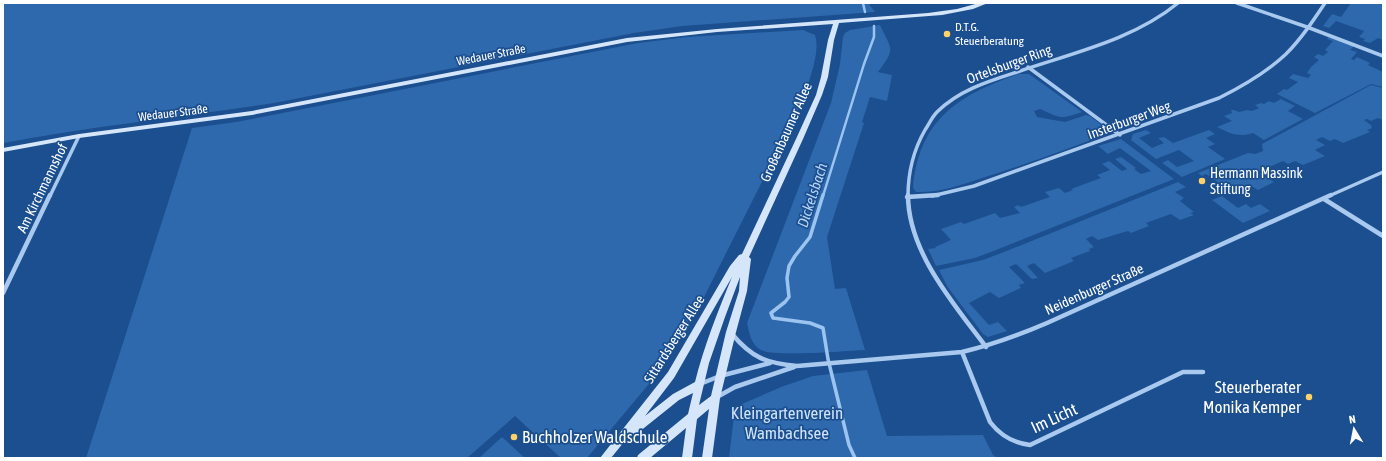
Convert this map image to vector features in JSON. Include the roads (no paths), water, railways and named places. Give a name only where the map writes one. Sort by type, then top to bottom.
[{"type":"main road","name":"Wedauer Straße","points":[[3,150],[79,136],[252,113],[627,40],[686,32],[836,22],[952,11],[982,3]]},
{"type":"main road","name":"Großenbaumer Allee","points":[[687,458],[691,417],[698,385],[724,306],[748,250],[820,94],[828,64],[831,36],[836,22]]},
{"type":"main road","name":"Großenbaumer Allee","points":[[707,458],[715,398],[731,332],[743,291],[748,250]]},
{"type":"main road","name":"Sittardsberger Allee","points":[[605,458],[671,375],[732,268],[748,250]]},
{"type":"main road","name":"Sittardsberger Allee","points":[[620,441],[676,397],[698,385]]},
{"type":"main road","points":[[642,458],[715,398]]},
{"type":"street","name":"Ortelsburger Ring","points":[[986,347],[931,269],[915,234],[910,215],[908,196],[909,166],[920,136],[936,113],[962,93],[980,84],[1028,67],[1128,35],[1161,17],[1178,3]]},
{"type":"street","points":[[1237,3],[1307,27],[1383,56]]},
{"type":"street","name":"Insterburger Weg","points":[[908,196],[924,198],[946,195],[1120,135],[1220,98],[1242,87],[1266,72],[1287,53],[1325,3]]},
{"type":"street","points":[[1028,67],[1120,135]]},
{"type":"street","name":"Am Kirchmannshof","points":[[3,293],[79,136]]},
{"type":"street","name":"Neidenburger Straße","points":[[715,398],[736,387],[797,366],[962,352],[1010,340],[1383,172]]},
{"type":"street","points":[[1324,199],[1383,236]]},
{"type":"street","name":"Neidenburger Straße","points":[[731,332],[741,346],[759,359],[770,363],[797,366]]},
{"type":"street","name":"Im Licht","points":[[962,352],[990,422],[1004,436],[1016,442],[1030,445],[1183,372],[1203,372]]},
{"type":"street","name":"Neidenburger Straße","points":[[698,385],[720,376],[770,363]]},
{"type":"waterway","name":"Dickelsbach","points":[[863,3],[865,12]]},
{"type":"waterway","name":"Dickelsbach","points":[[823,196],[864,64],[874,37],[874,26]]},
{"type":"waterway","name":"Dickelsbach","points":[[823,195],[810,237],[789,266],[787,278],[789,297],[771,313],[773,318],[810,323],[823,328],[828,359],[849,445],[855,458]]},
{"type":"place","name":"D.T.G. Steuerberatung","points":[[947,34]]},
{"type":"place","name":"Hermann Massink Stiftung","points":[[1202,181]]},
{"type":"place","name":"Steuerberater Monika Kemper","points":[[1309,397]]},
{"type":"place","name":"Buchholzer Waldschule","points":[[514,437]]},
{"type":"park label","name":"Kleingartenverein Wambachsee","points":[[787,423]]}]
